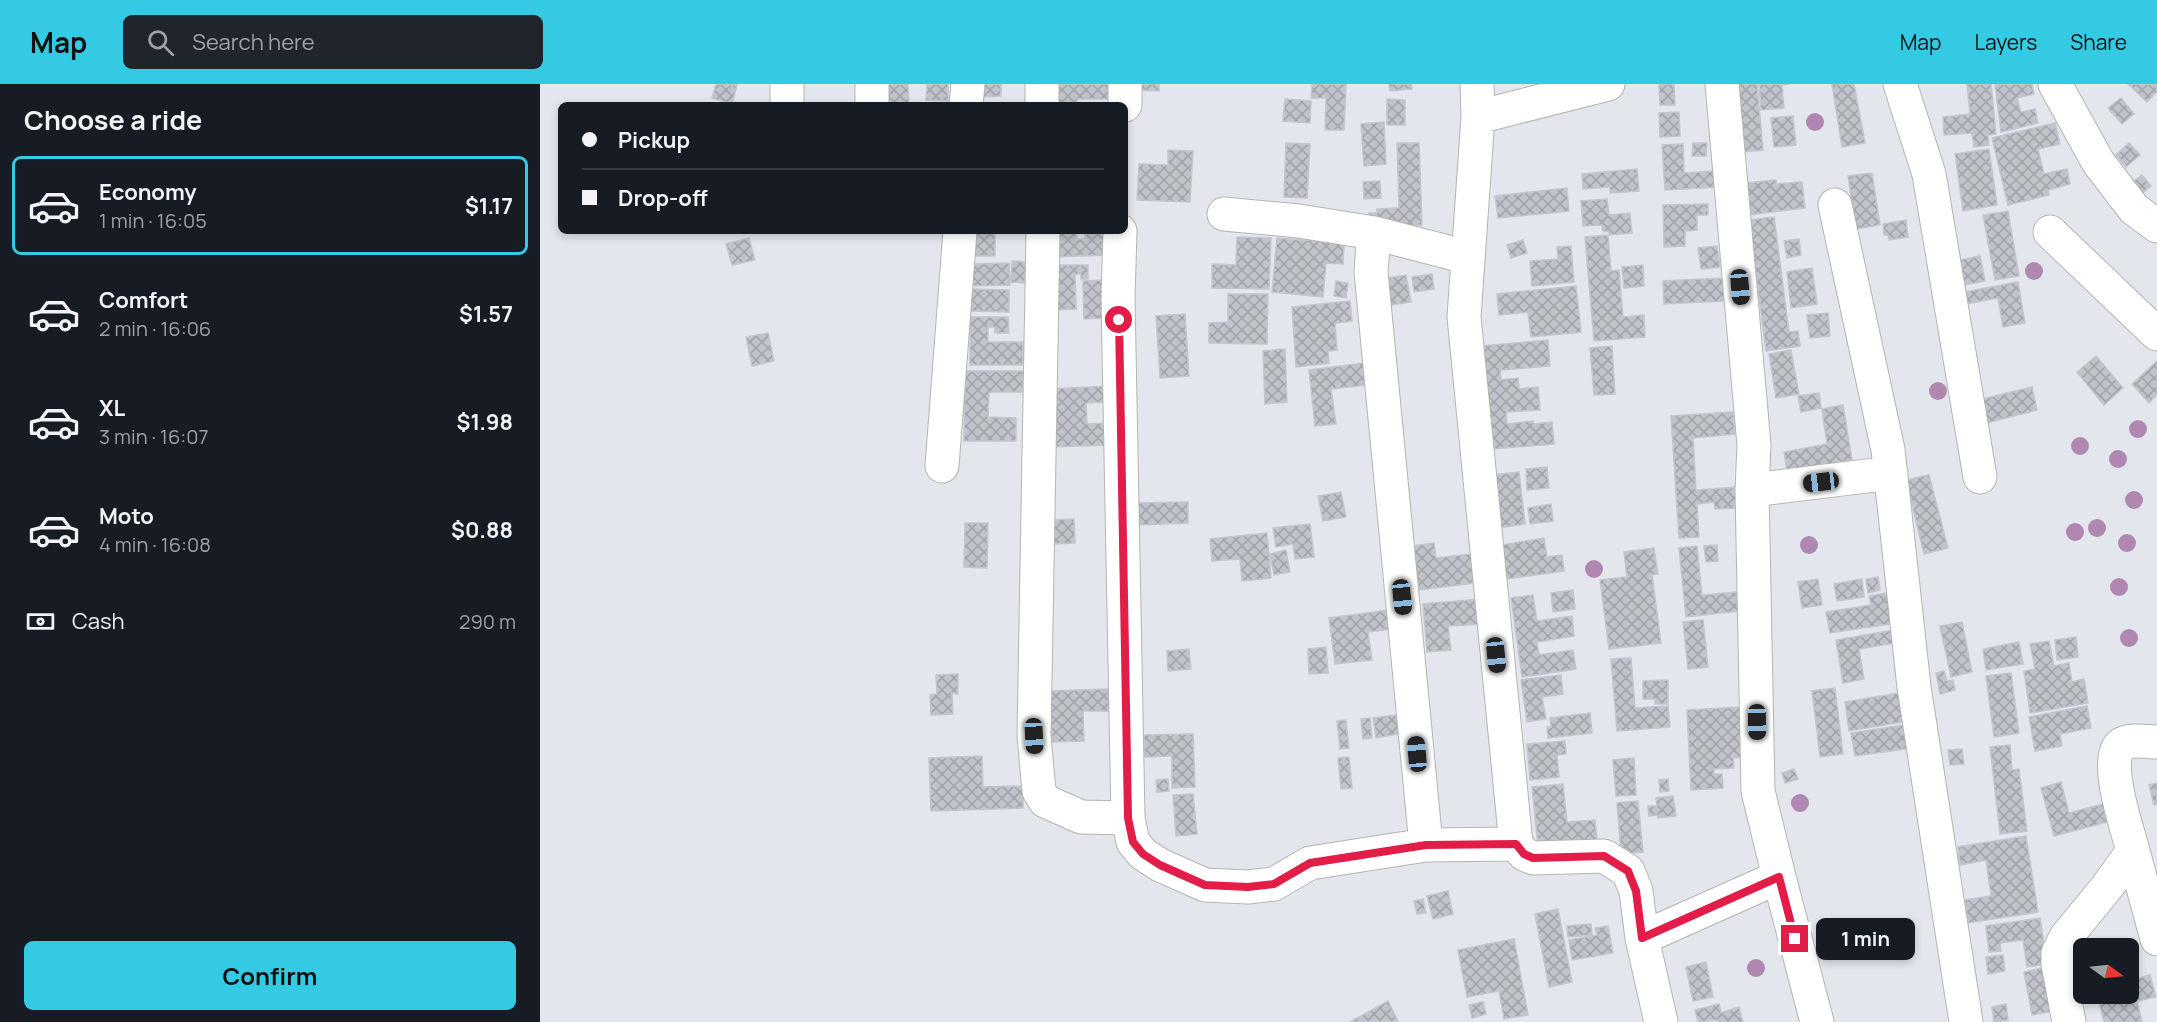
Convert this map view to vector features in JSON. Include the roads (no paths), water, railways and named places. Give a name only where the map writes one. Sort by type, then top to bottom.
[{"type":"street","points":[[787,84],[787,102]]},
{"type":"street","points":[[872,84],[872,102]]},
{"type":"street","points":[[966,102],[968,84]]},
{"type":"street","points":[[1042,84],[1042,102]]},
{"type":"street","points":[[1125,84],[1125,102]]},
{"type":"street","points":[[1477,84],[1478,117],[1464,317],[1516,844],[1524,854],[1533,858],[1604,856],[1628,871],[1636,891],[1642,938],[1661,1022]]},
{"type":"street","points":[[1478,117],[1608,84]]},
{"type":"street","points":[[1722,84],[1754,445],[1752,490],[1758,791],[1818,1022]]},
{"type":"street","points":[[1900,84],[1929,174],[1980,477]]},
{"type":"street","points":[[2055,84],[2098,162],[2134,209],[2157,226]]},
{"type":"street","points":[[1835,205],[1891,473],[1914,687],[1966,1022]]},
{"type":"street","points":[[1224,214],[1299,221],[1374,233],[1467,257]]},
{"type":"street","points":[[2050,232],[2157,334]]},
{"type":"street","points":[[1374,233],[1371,272],[1426,845]]},
{"type":"street","points":[[942,466],[960,234]]},
{"type":"street","points":[[1042,234],[1034,736],[1039,791],[1044,801],[1081,817],[1128,818]]},
{"type":"street","points":[[1120,234],[1118,297],[1128,818],[1133,842],[1143,854],[1160,865],[1205,885],[1248,887],[1274,884],[1310,863],[1426,845],[1516,844]]},
{"type":"street","points":[[1752,490],[1891,473]]},
{"type":"street","points":[[2157,742],[2125,742],[2117,747],[2114,754],[2116,787],[2157,939]]},
{"type":"street","points":[[2069,1022],[2058,964],[2058,952],[2066,937],[2108,887],[2133,850]]},
{"type":"street","points":[[1642,938],[1779,877]]}]
